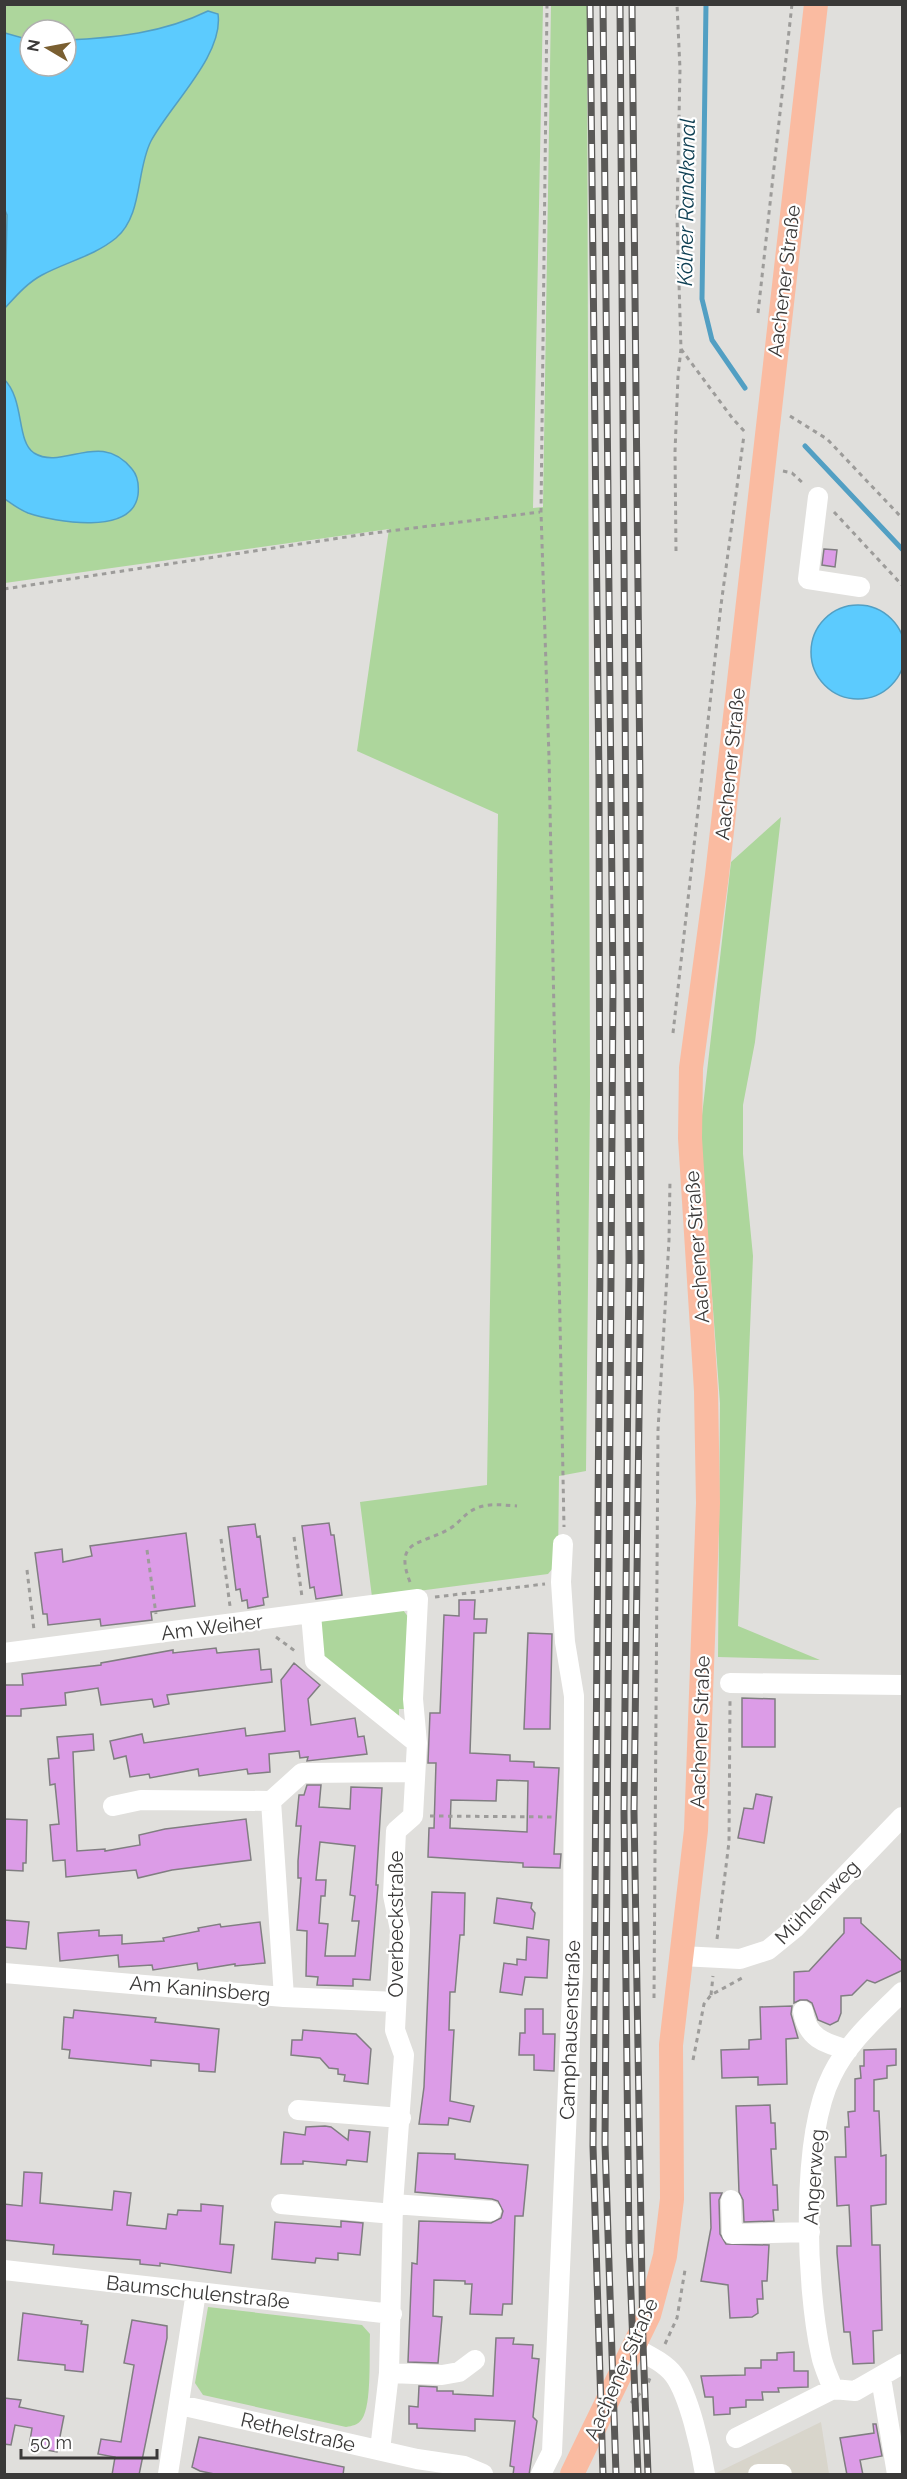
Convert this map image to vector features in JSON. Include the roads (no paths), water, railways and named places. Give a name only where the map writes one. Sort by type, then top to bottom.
[{"type":"main road","name":"Aachener Straße","points":[[572,2475],[635,2348],[657,2287],[665,2256],[672,2199],[671,2045],[696,1830],[708,1503],[706,1391],[690,1138],[691,1068],[717,875],[816,4]]},
{"type":"street","points":[[818,497],[808,579],[860,587]]},
{"type":"street","name":"Camphausenstraße","points":[[541,2475],[552,2452],[573,1970],[574,1696],[565,1642],[561,1582],[564,1544]]},
{"type":"street","name":"Am Weiher","points":[[4,1653],[416,1600],[412,1698],[417,1743]]},
{"type":"street","points":[[113,1806],[152,1800],[271,1801],[302,1773],[415,1772],[417,1743],[315,1661],[308,1615]]},
{"type":"street","points":[[730,1683],[903,1686]]},
{"type":"street","name":"Overbeckstraße","points":[[380,2450],[389,2373],[393,2209],[404,2055],[395,2030],[400,1930],[393,1895],[396,1831],[413,1816],[415,1772]]},
{"type":"street","points":[[271,1801],[284,1997]]},
{"type":"street","name":"Mühlenweg","points":[[681,1956],[740,1959],[768,1950],[795,1928],[903,1817]]},
{"type":"street","name":"Am Kaninsberg","points":[[4,1973],[284,1997],[396,2002]]},
{"type":"street","name":"Angerweg","points":[[833,2389],[821,2356],[810,2232],[812,2154],[820,2104],[832,2074],[848,2050],[903,1992]]},
{"type":"street","points":[[803,2011],[805,2024],[812,2034],[822,2042],[848,2050]]},
{"type":"street","points":[[298,2110],[401,2118]]},
{"type":"street","points":[[731,2200],[732,2234],[810,2232]]},
{"type":"street","points":[[281,2204],[491,2211]]},
{"type":"street","name":"Baumschulenstraße","points":[[4,2270],[392,2314]]},
{"type":"street","points":[[168,2475],[196,2292]]},
{"type":"street","points":[[635,2348],[658,2361],[674,2375],[689,2409],[705,2475]]},
{"type":"street","points":[[389,2373],[442,2375],[459,2372],[475,2360]]},
{"type":"street","points":[[736,2438],[833,2389],[855,2391],[903,2364]]},
{"type":"street","points":[[881,2378],[897,2475]]},
{"type":"street","name":"Rethelstraße","points":[[180,2405],[380,2450]]},
{"type":"street","points":[[380,2450],[432,2468],[464,2466],[483,2475]]},
{"type":"street","points":[[758,2475],[782,2475]]},
{"type":"water","points":[[208,11],[218,14],[218,30],[213,46],[194,79],[151,141],[143,165],[135,205],[125,228],[116,238],[99,250],[37,278],[5,308],[7,215],[4,208],[5,33],[18,37],[18,78],[78,78],[78,39],[138,33],[174,25]]},
{"type":"water","points":[[4,379],[15,398],[28,447],[34,453],[45,457],[57,457],[95,451],[107,452],[120,458],[132,469],[137,478],[138,495],[133,508],[122,516],[108,521],[73,522],[28,513],[5,499]]},
{"type":"water","points":[[858,605],[876,608],[891,619],[902,634],[905,652],[902,670],[891,685],[876,696],[858,699],[840,696],[825,685],[814,670],[811,652],[814,634],[825,619],[840,608]]},
{"type":"waterway","name":"Kölner Randkanal","points":[[706,4],[702,299],[712,340],[745,388]]},
{"type":"waterway","name":"Kölner Randkanal","points":[[805,446],[902,549]]},
{"type":"railway","points":[[590,4],[599,779],[600,1261],[593,2146],[603,2474]]},
{"type":"railway","points":[[603,4],[613,988],[605,2144],[616,2474]]},
{"type":"railway","points":[[620,4],[629,1259],[624,1813],[629,2243],[638,2474]]},
{"type":"railway","points":[[632,4],[640,782],[641,1259],[634,1812],[643,2344],[648,2474]]}]
